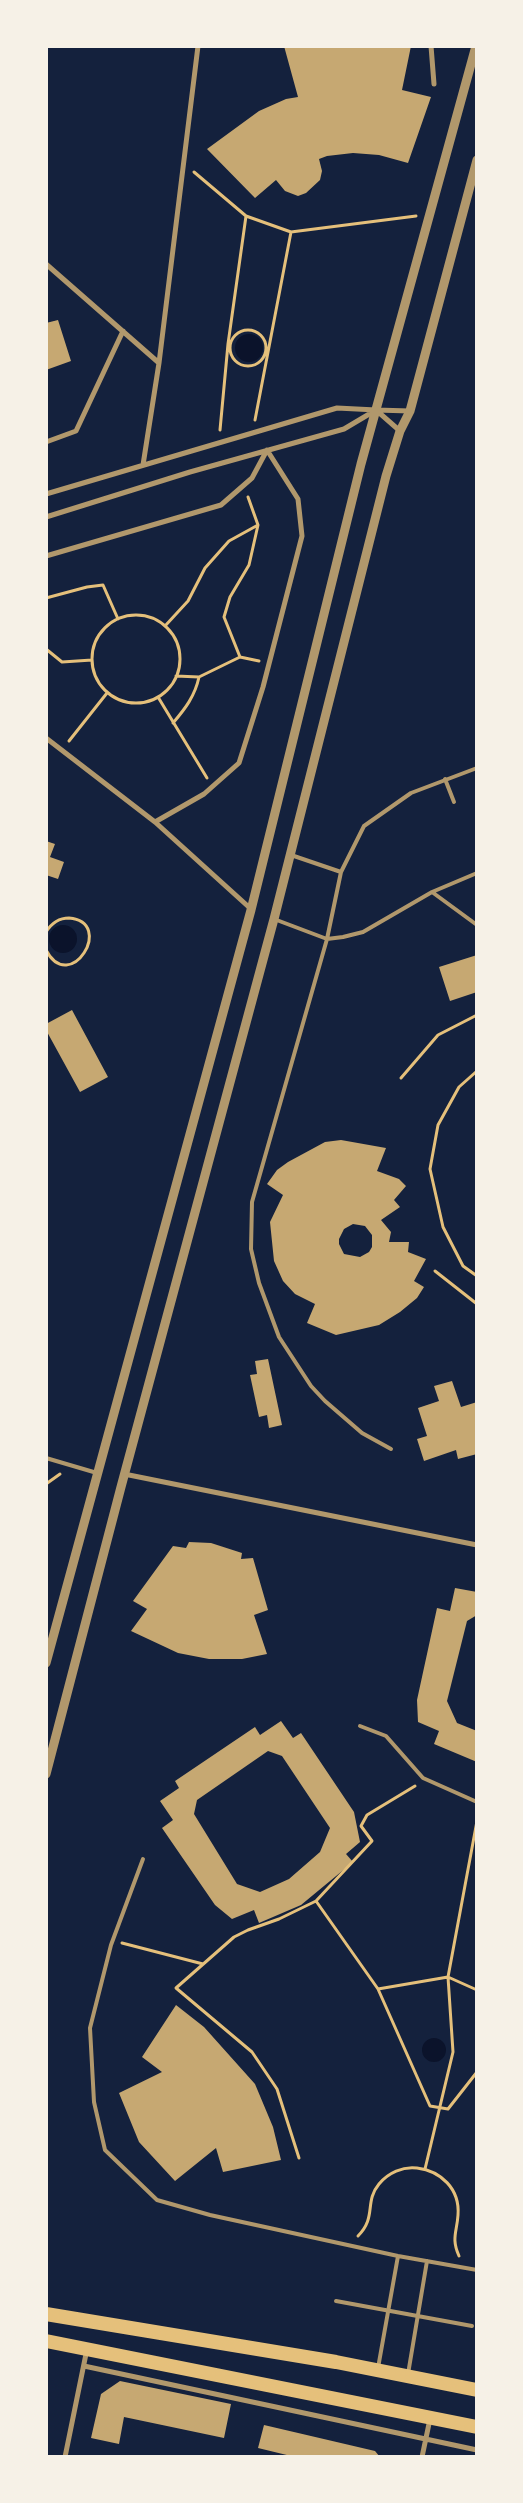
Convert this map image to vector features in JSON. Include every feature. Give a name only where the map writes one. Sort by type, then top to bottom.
[{"type":"highway","points":[[46,2314],[407,2376],[477,2390]]},
{"type":"highway","points":[[46,2341],[477,2427]]},
{"type":"street","points":[[143,465],[159,363],[198,46]]},
{"type":"street","points":[[431,46],[434,84]]},
{"type":"street","points":[[46,1663],[251,910],[376,410],[476,46]]},
{"type":"street","points":[[46,1774],[124,1474],[274,919],[386,476],[400,432],[410,411],[477,160]]},
{"type":"street","points":[[46,264],[159,363]]},
{"type":"street","points":[[46,442],[76,431],[123,331]]},
{"type":"street","points":[[46,494],[337,408],[410,411]]},
{"type":"street","points":[[376,410],[400,432]]},
{"type":"street","points":[[46,517],[267,450],[344,429],[376,410]]},
{"type":"street","points":[[46,556],[221,505],[252,478],[267,450]]},
{"type":"street","points":[[155,822],[204,794],[239,763],[269,661],[302,536],[298,499],[267,450]]},
{"type":"street","points":[[46,738],[155,822],[251,910]]},
{"type":"street","points":[[124,1474],[477,1545]]},
{"type":"street","points":[[65,2457],[87,2349]]},
{"type":"street","points":[[84,2366],[477,2450]]},
{"type":"street","points":[[422,2457],[430,2419]]},
{"type":"lane","points":[[391,1449],[362,1433],[325,1401],[311,1386],[279,1337],[259,1283],[251,1249],[252,1202],[328,939],[341,872],[364,826],[411,793],[477,768]]},
{"type":"lane","points":[[445,779],[454,802]]},
{"type":"lane","points":[[290,855],[341,872]]},
{"type":"lane","points":[[274,919],[328,939],[363,932],[432,892],[477,873]]},
{"type":"lane","points":[[432,892],[477,924]]},
{"type":"lane","points":[[46,1458],[97,1473]]},
{"type":"lane","points":[[360,1726],[386,1736],[423,1778],[477,1802]]},
{"type":"lane","points":[[143,1859],[113,1941],[90,2028],[94,2102],[105,2150],[157,2200],[210,2215],[398,2256],[477,2270]]},
{"type":"lane","points":[[378,2371],[398,2256]]},
{"type":"lane","points":[[407,2376],[427,2261]]},
{"type":"lane","points":[[336,2301],[472,2326]]},
{"type":"path","points":[[184,163],[246,216],[291,232],[430,214]]},
{"type":"path","points":[[218,443],[246,216]]},
{"type":"path","points":[[253,433],[291,232]]},
{"type":"path","points":[[244,330],[252,330],[259,333],[264,339],[267,352],[261,362],[245,366],[232,357],[229,344],[236,334],[244,330]]},
{"type":"path","points":[[240,657],[224,617],[230,597],[248,565],[258,524],[245,484]]},
{"type":"path","points":[[165,626],[188,600],[205,568],[229,541],[258,524]]},
{"type":"path","points":[[46,598],[87,587],[103,586],[118,619]]},
{"type":"path","points":[[130,615],[142,615],[154,619],[165,626],[172,634],[178,650],[179,666],[171,684],[158,697],[137,703],[126,702],[107,693],[99,684],[92,660],[93,647],[98,635],[118,619],[130,615]]},
{"type":"path","points":[[46,649],[62,662],[92,660]]},
{"type":"path","points":[[176,676],[199,677],[240,657],[269,661]]},
{"type":"path","points":[[173,723],[187,706],[196,690],[199,677]]},
{"type":"path","points":[[63,751],[107,693]]},
{"type":"path","points":[[158,697],[212,787]]},
{"type":"path","points":[[46,932],[54,922],[69,918],[82,924],[89,937],[86,952],[75,962],[61,963],[54,960],[46,950]]},
{"type":"path","points":[[401,1078],[438,1034],[477,1015]]},
{"type":"path","points":[[477,1071],[459,1086],[438,1125],[430,1168],[443,1227],[463,1266],[477,1276]]},
{"type":"path","points":[[434,1271],[477,1304]]},
{"type":"path","points":[[299,2158],[277,2089],[252,2052],[176,1988],[234,1938],[248,1930],[279,1919],[316,1901],[372,1841],[361,1826],[367,1814],[414,1785],[422,1790]]},
{"type":"path","points":[[425,2169],[453,2052],[448,1977],[477,1821]]},
{"type":"path","points":[[316,1901],[378,1989],[430,2106],[448,2109],[477,2072]]},
{"type":"path","points":[[113,1941],[203,1965]]},
{"type":"path","points":[[378,1989],[448,1977],[477,1990]]},
{"type":"path","points":[[345,2244],[359,2235],[370,2219],[370,2207],[379,2184],[400,2169],[413,2167],[425,2169],[437,2173],[454,2192],[458,2204],[454,2241],[458,2255],[468,2268]]},
{"type":"water","points":[[249,334],[259,338],[263,348],[259,358],[249,362],[239,358],[235,348],[239,338]]},
{"type":"water","points":[[63,925],[73,929],[77,939],[73,949],[63,953],[53,949],[49,939],[53,929]]},
{"type":"water","points":[[434,2038],[442,2042],[446,2050],[442,2058],[434,2062],[426,2058],[422,2050],[426,2042]]},
{"type":"building","points":[[284,46],[411,46],[402,90],[431,97],[408,163],[379,155],[353,153],[327,156],[319,159],[322,171],[320,180],[306,193],[298,196],[285,191],[276,180],[255,198],[207,149],[259,111],[286,99],[298,97]]},
{"type":"building","points":[[58,320],[71,361],[46,370],[46,323]]},
{"type":"building","points":[[46,841],[55,844],[50,857],[64,862],[58,879],[46,875]]},
{"type":"building","points":[[477,955],[477,992],[450,1001],[439,967]]},
{"type":"building","points":[[72,1010],[108,1077],[80,1092],[46,1030],[46,1024]]},
{"type":"building","points":[[341,1140],[386,1148],[377,1171],[399,1179],[406,1186],[394,1200],[400,1207],[381,1220],[391,1232],[389,1242],[409,1242],[408,1252],[426,1259],[414,1281],[424,1287],[417,1298],[400,1312],[379,1325],[336,1335],[307,1323],[315,1304],[295,1294],[283,1281],[274,1261],[270,1222],[283,1195],[267,1184],[277,1170],[288,1162],[325,1142]],"holes":[[[353,1224],[365,1226],[372,1235],[372,1247],[369,1252],[360,1257],[344,1254],[339,1244],[339,1239],[344,1229]]]},
{"type":"building","points":[[268,1359],[282,1425],[269,1428],[267,1415],[259,1417],[250,1375],[257,1374],[255,1361]]},
{"type":"building","points":[[452,1381],[461,1407],[477,1402],[477,1454],[458,1459],[456,1450],[424,1461],[417,1439],[427,1436],[418,1408],[439,1401],[434,1386]]},
{"type":"building","points":[[189,1542],[211,1543],[242,1553],[241,1559],[253,1558],[268,1610],[254,1615],[267,1654],[242,1659],[209,1659],[178,1653],[131,1631],[147,1609],[133,1601],[173,1546],[186,1548]]},
{"type":"building","points":[[455,1588],[477,1592],[477,1615],[467,1621],[447,1701],[457,1723],[477,1731],[477,1762],[434,1744],[439,1731],[418,1722],[417,1700],[437,1608],[450,1611]]},
{"type":"building","points":[[281,1721],[293,1738],[301,1733],[354,1812],[360,1842],[346,1854],[353,1862],[301,1905],[259,1923],[254,1910],[232,1919],[215,1905],[162,1828],[173,1820],[160,1801],[179,1788],[175,1781],[255,1727],[260,1735]],"holes":[[[268,1751],[282,1756],[330,1828],[320,1852],[289,1879],[260,1892],[237,1884],[194,1814],[197,1800]]]},
{"type":"building","points":[[176,2005],[204,2027],[255,2084],[273,2127],[281,2160],[223,2172],[216,2148],[175,2181],[139,2142],[119,2093],[162,2072],[142,2057]]},
{"type":"building","points":[[120,2381],[231,2404],[224,2438],[124,2417],[119,2444],[91,2438],[101,2394]]},
{"type":"building","points":[[264,2425],[375,2451],[380,2457],[295,2457],[258,2448]]}]
